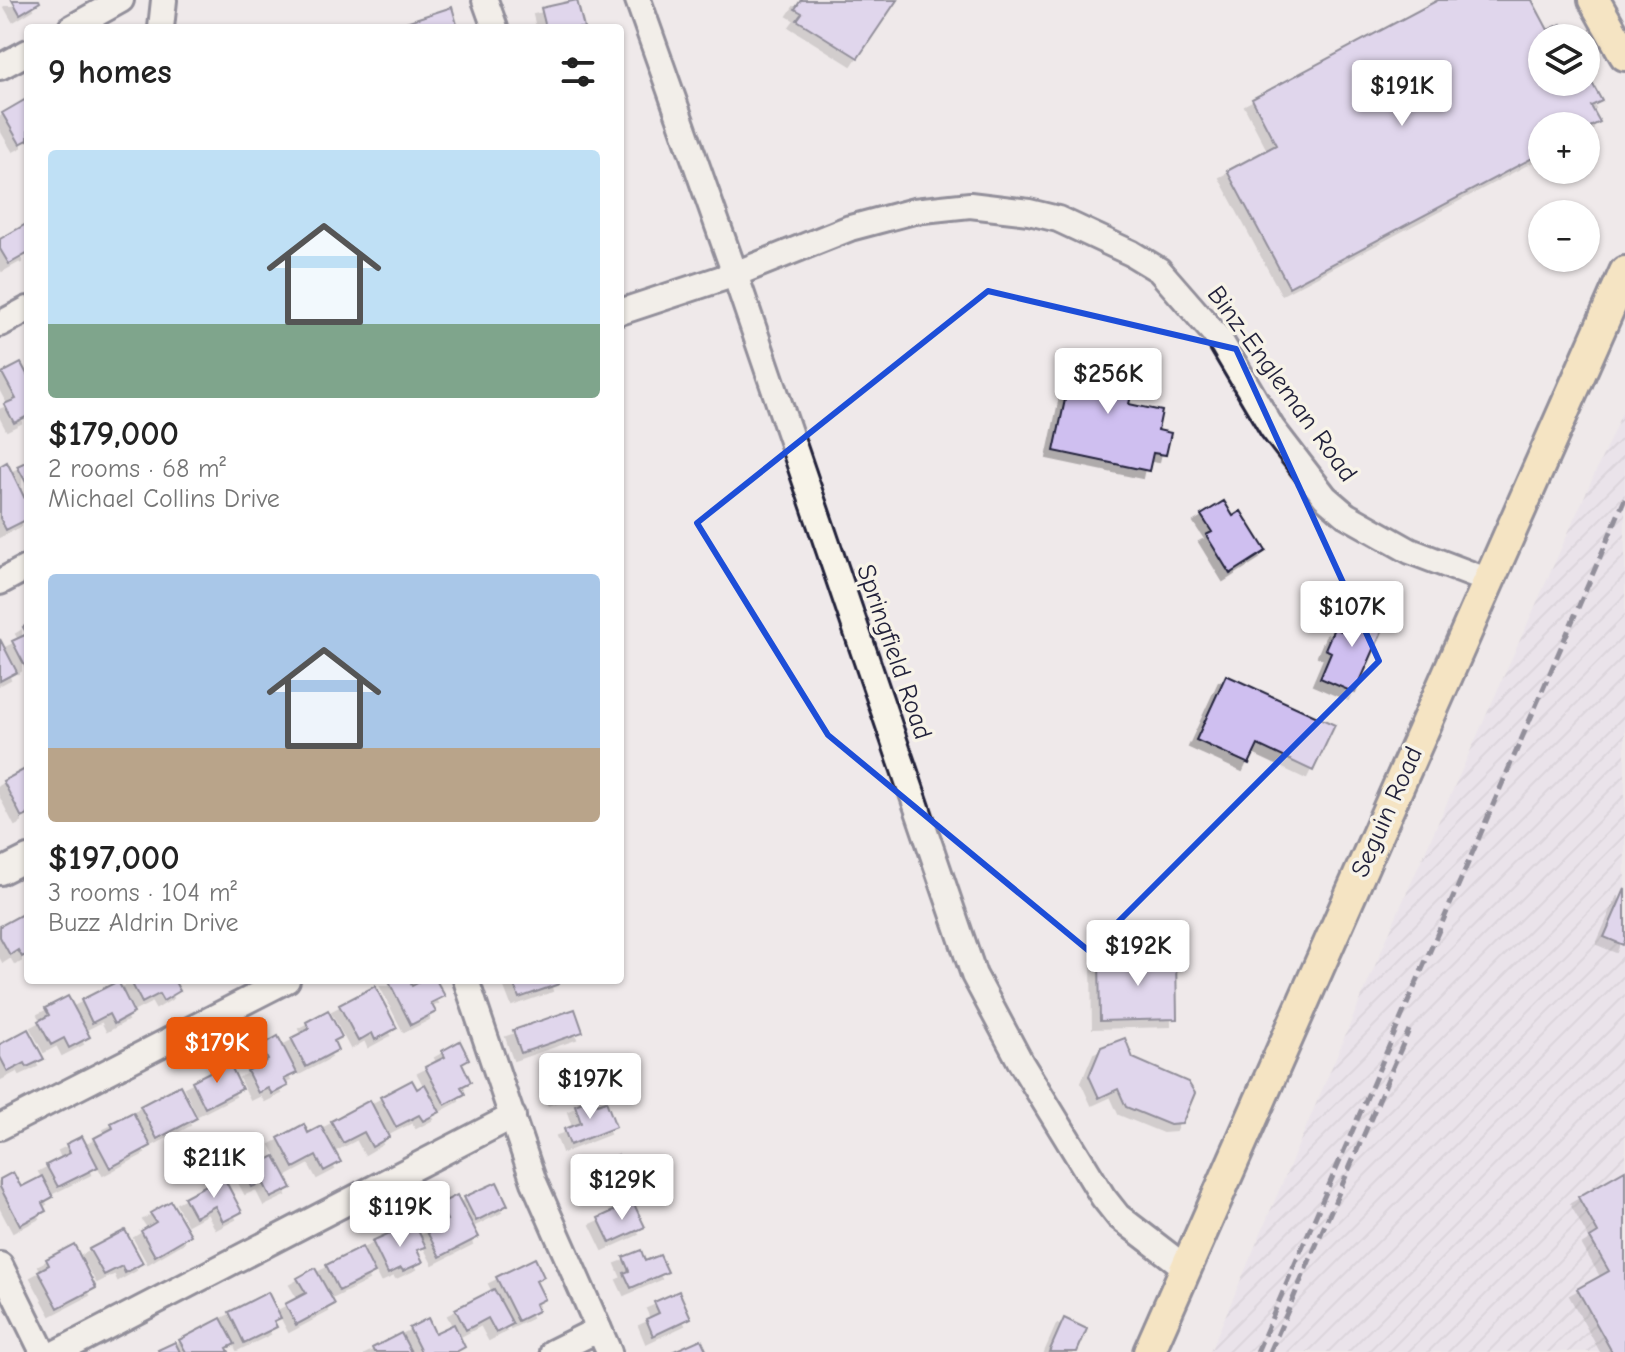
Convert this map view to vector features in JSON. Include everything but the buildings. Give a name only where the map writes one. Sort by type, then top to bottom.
[{"type":"main road","points":[[1594,0],[1625,55]]},
{"type":"main road","name":"Seguin Road","points":[[1149,1352],[1625,272]]},
{"type":"street","points":[[78,24],[121,0]]},
{"type":"street","points":[[161,24],[164,0]]},
{"type":"street","points":[[485,0],[494,24]]},
{"type":"street","name":"Springfield Road","points":[[638,0],[735,274],[974,975],[1021,1063],[1103,1197],[1118,1216],[1187,1269]]},
{"type":"street","points":[[0,67],[24,54]]},
{"type":"street","name":"Binz-Engleman Road","points":[[624,311],[735,274],[850,228],[940,207],[970,205],[1029,212],[1072,225],[1159,270],[1220,340],[1273,429],[1325,497],[1346,515],[1410,551],[1489,581]]},
{"type":"street","points":[[0,324],[24,311]]},
{"type":"street","points":[[0,582],[24,569]]},
{"type":"street","points":[[0,872],[24,860]]},
{"type":"street","points":[[0,1127],[279,984]]},
{"type":"street","points":[[467,984],[534,1182],[609,1352]]},
{"type":"street","points":[[58,1352],[513,1116]]},
{"type":"street","points":[[0,1265],[43,1352]]},
{"type":"street","points":[[553,1352],[599,1329]]},
{"type":"highlighted area","points":[[988,291],[1236,349],[1379,661],[1089,951],[828,735],[697,523]]},
{"type":"shaded area","points":[[1625,406],[1625,1352],[1210,1352],[1398,912]]},
{"type":"railway","points":[[1257,1352],[1625,499]]},
{"type":"railway","points":[[1270,1352],[1409,1030]]}]
